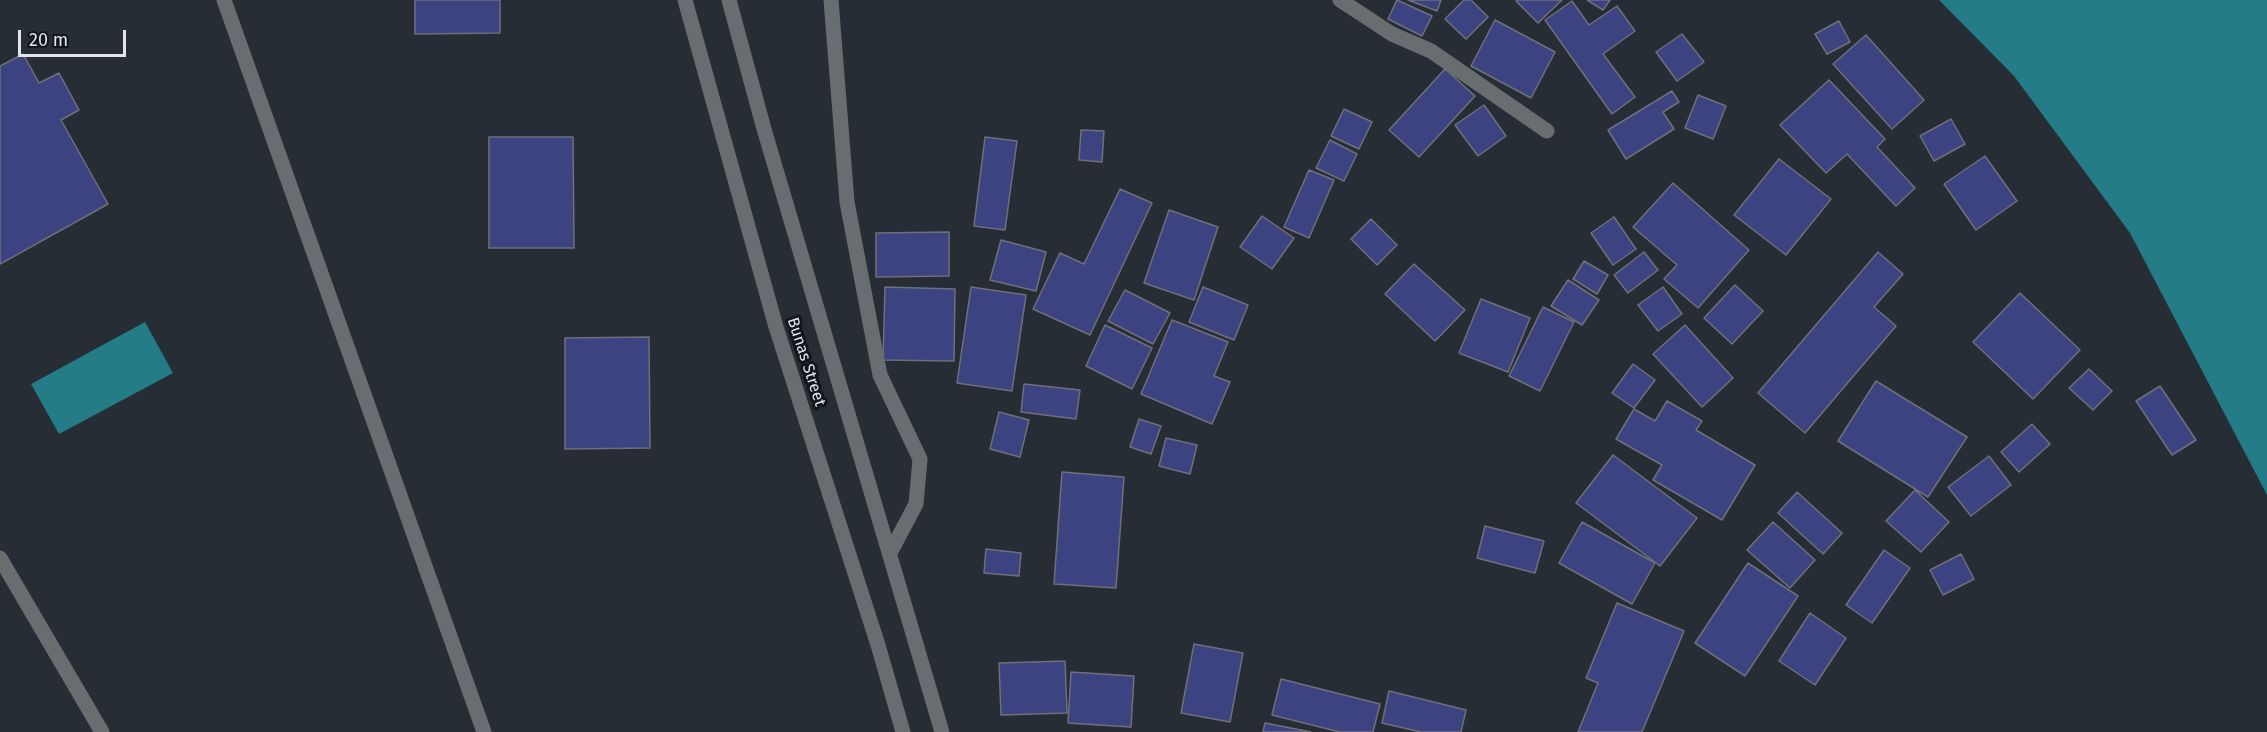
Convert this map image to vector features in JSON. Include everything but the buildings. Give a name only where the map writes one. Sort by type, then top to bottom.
[{"type":"street","points":[[224,0],[484,732]]},
{"type":"street","name":"Bunas Street","points":[[685,0],[776,327],[903,732]]},
{"type":"street","name":"Bunas Street","points":[[729,0],[764,129],[942,732]]},
{"type":"street","points":[[831,0],[847,202],[880,375],[920,459],[916,504],[890,553]]},
{"type":"street","points":[[1340,0],[1392,33],[1431,51],[1547,131]]},
{"type":"street","points":[[0,558],[102,732]]},
{"type":"water","points":[[1939,0],[2267,0],[2267,495],[2130,233],[2014,76]]},
{"type":"water","points":[[145,322],[173,373],[59,434],[31,384]]}]
